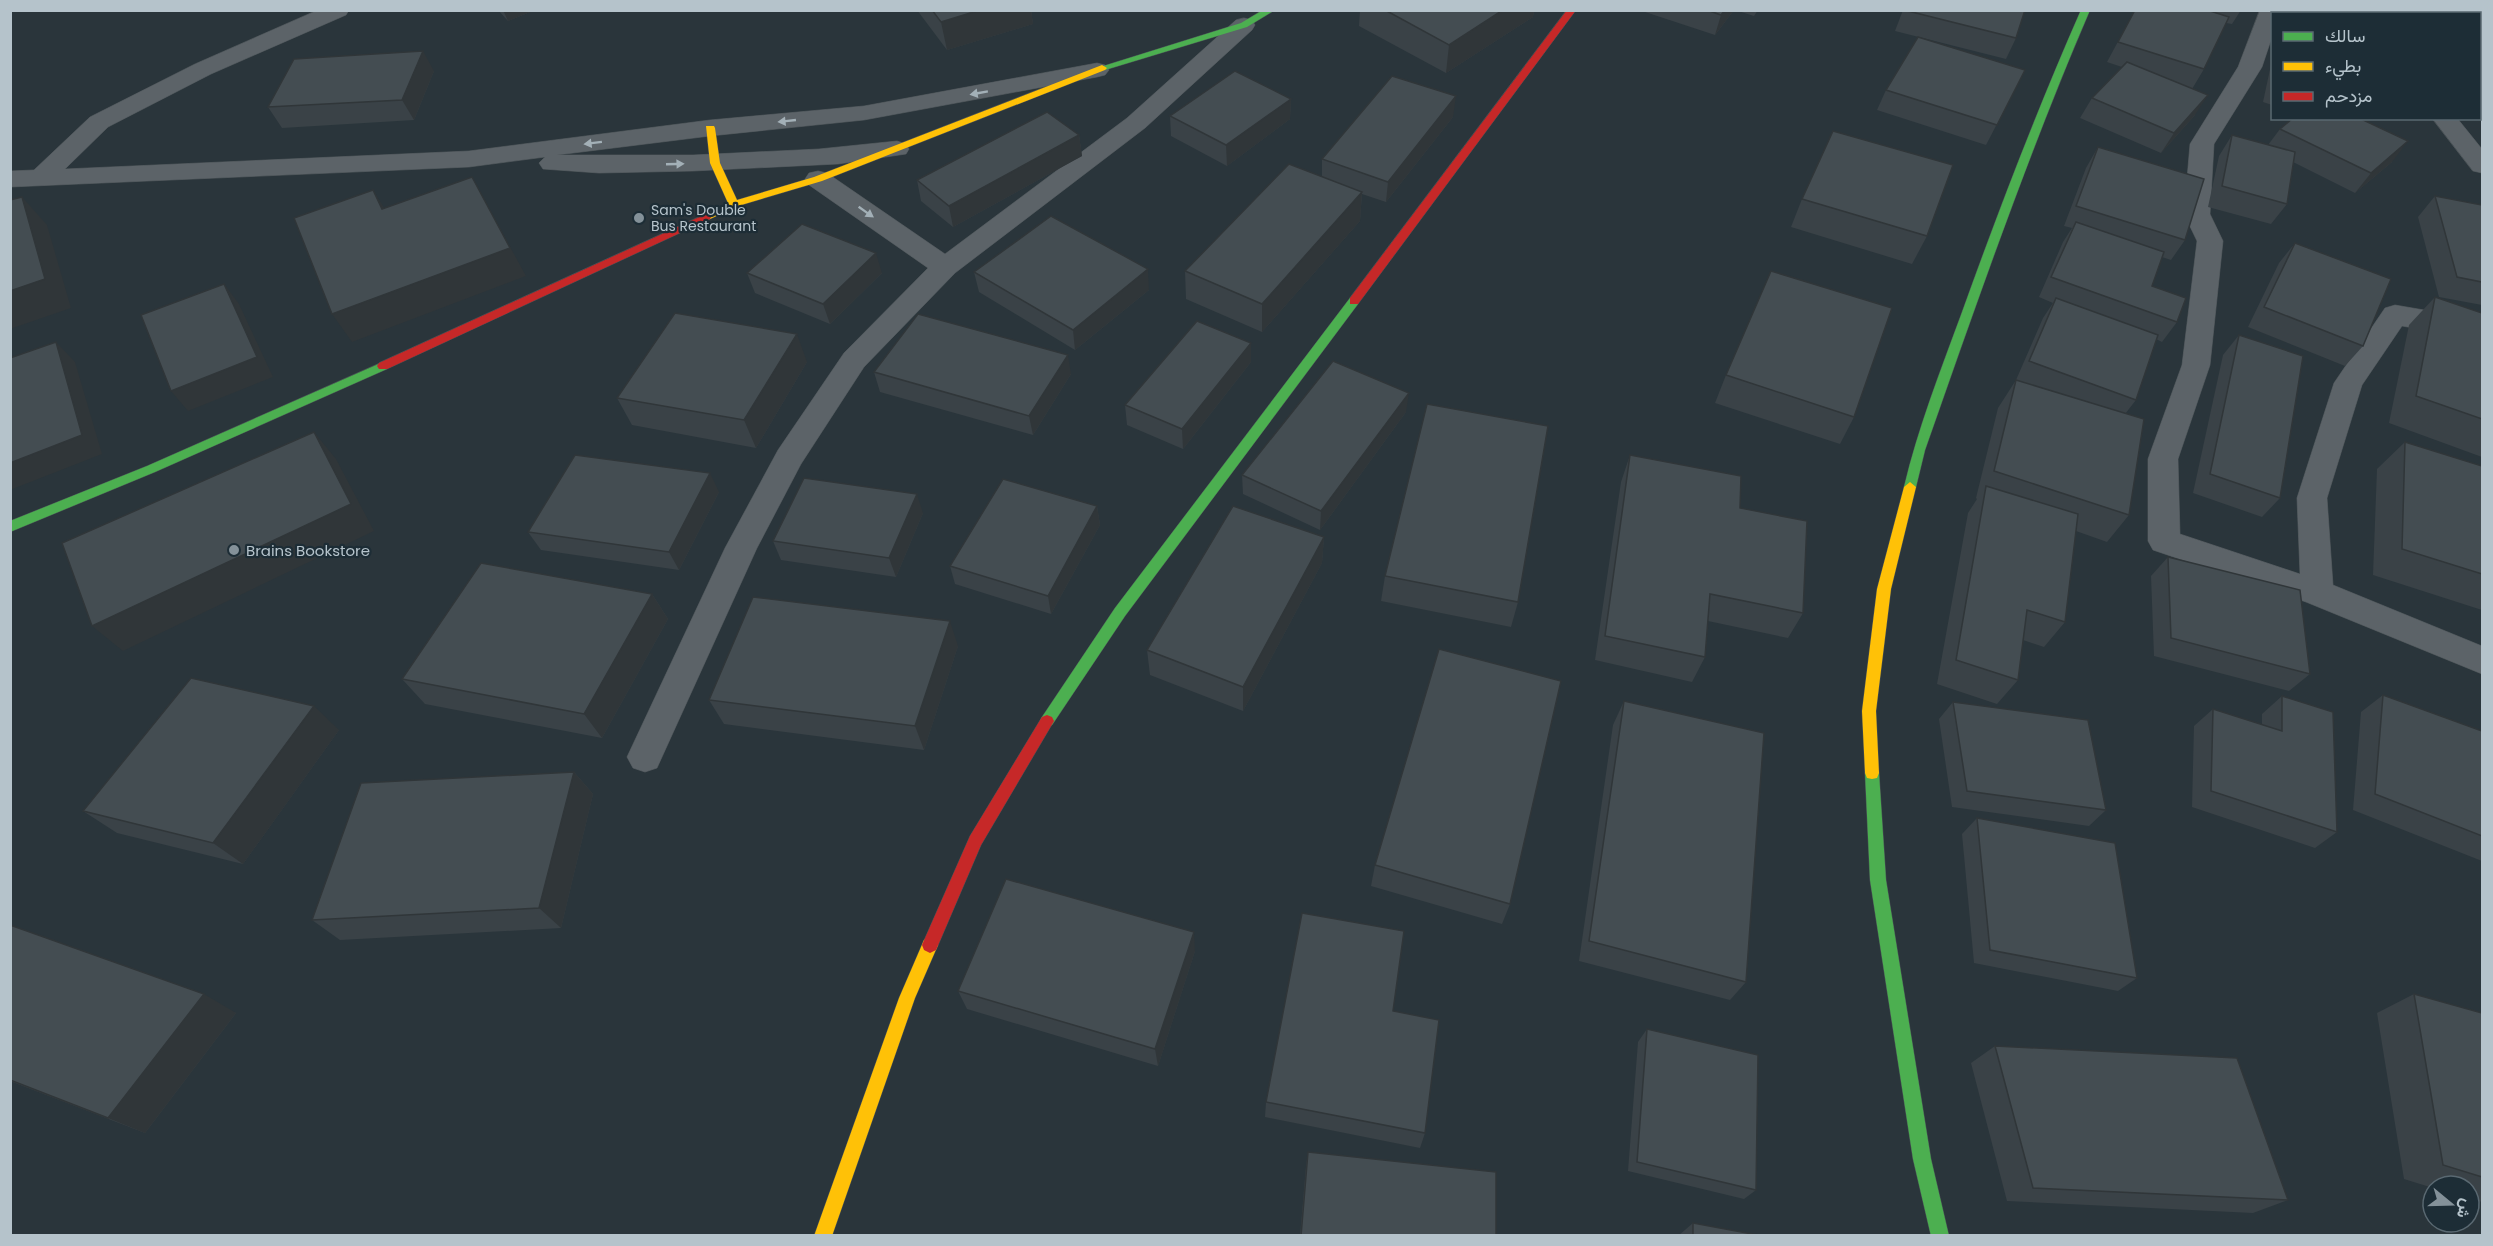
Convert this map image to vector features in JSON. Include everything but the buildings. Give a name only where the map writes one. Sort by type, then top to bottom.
[{"type":"main road","points":[[10,527],[287,410],[734,204],[818,179],[1099,69],[1244,25],[1271,10]]},
{"type":"main road","points":[[823,1236],[907,998],[975,841],[1056,706],[1120,612],[1572,10]]},
{"type":"main road","points":[[1940,1236],[1922,1159],[1878,880],[1869,711],[1884,589],[1919,450],[1995,234],[2056,77],[2086,10]]},
{"type":"main road","points":[[710,128],[715,162],[734,204]]},
{"type":"street","points":[[40,178],[99,122],[202,69],[338,10]]},
{"type":"street","points":[[2271,10],[2250,67],[2202,144],[2197,214],[2210,241],[2196,365],[2163,459],[2164,541],[2318,593],[2482,660]]},
{"type":"street","points":[[645,757],[741,548],[789,458],[854,360],[945,267],[1136,123],[1244,25]]},
{"type":"street","points":[[10,179],[469,159],[710,128],[864,113],[998,90],[1099,69]]},
{"type":"street","points":[[2446,120],[2482,165]]},
{"type":"street","points":[[469,159],[612,167],[850,156],[897,149]]},
{"type":"street","points":[[818,179],[945,267]]},
{"type":"street","points":[[2318,593],[2312,498],[2348,383],[2395,315],[2482,330]]},
{"type":"traffic: fast","points":[[1102,68],[1244,25],[1271,10]]},
{"type":"traffic: fast","points":[[1910,487],[1919,450],[1998,228],[2040,118],[2086,10]]},
{"type":"traffic: fast","points":[[1047,721],[1120,612],[1354,301]]},
{"type":"traffic: fast","points":[[10,527],[151,469],[383,366]]},
{"type":"traffic: fast","points":[[1872,773],[1878,880],[1922,1159],[1940,1236]]},
{"type":"traffic: slow","points":[[706,217],[734,204],[818,179],[1102,68]]},
{"type":"traffic: slow","points":[[710,128],[715,163],[734,204]]},
{"type":"traffic: slow","points":[[1872,773],[1869,711],[1884,589],[1910,487]]},
{"type":"traffic: slow","points":[[823,1236],[907,998],[930,945]]},
{"type":"traffic: jam","points":[[1354,301],[1572,10]]},
{"type":"traffic: jam","points":[[383,366],[706,217]]},
{"type":"traffic: jam","points":[[930,945],[975,841],[1047,721]]},
{"type":"place","name":"Sam's Double Bus Restaurant","points":[[639,218]]},
{"type":"place","name":"Brains Bookstore","points":[[234,550]]}]
